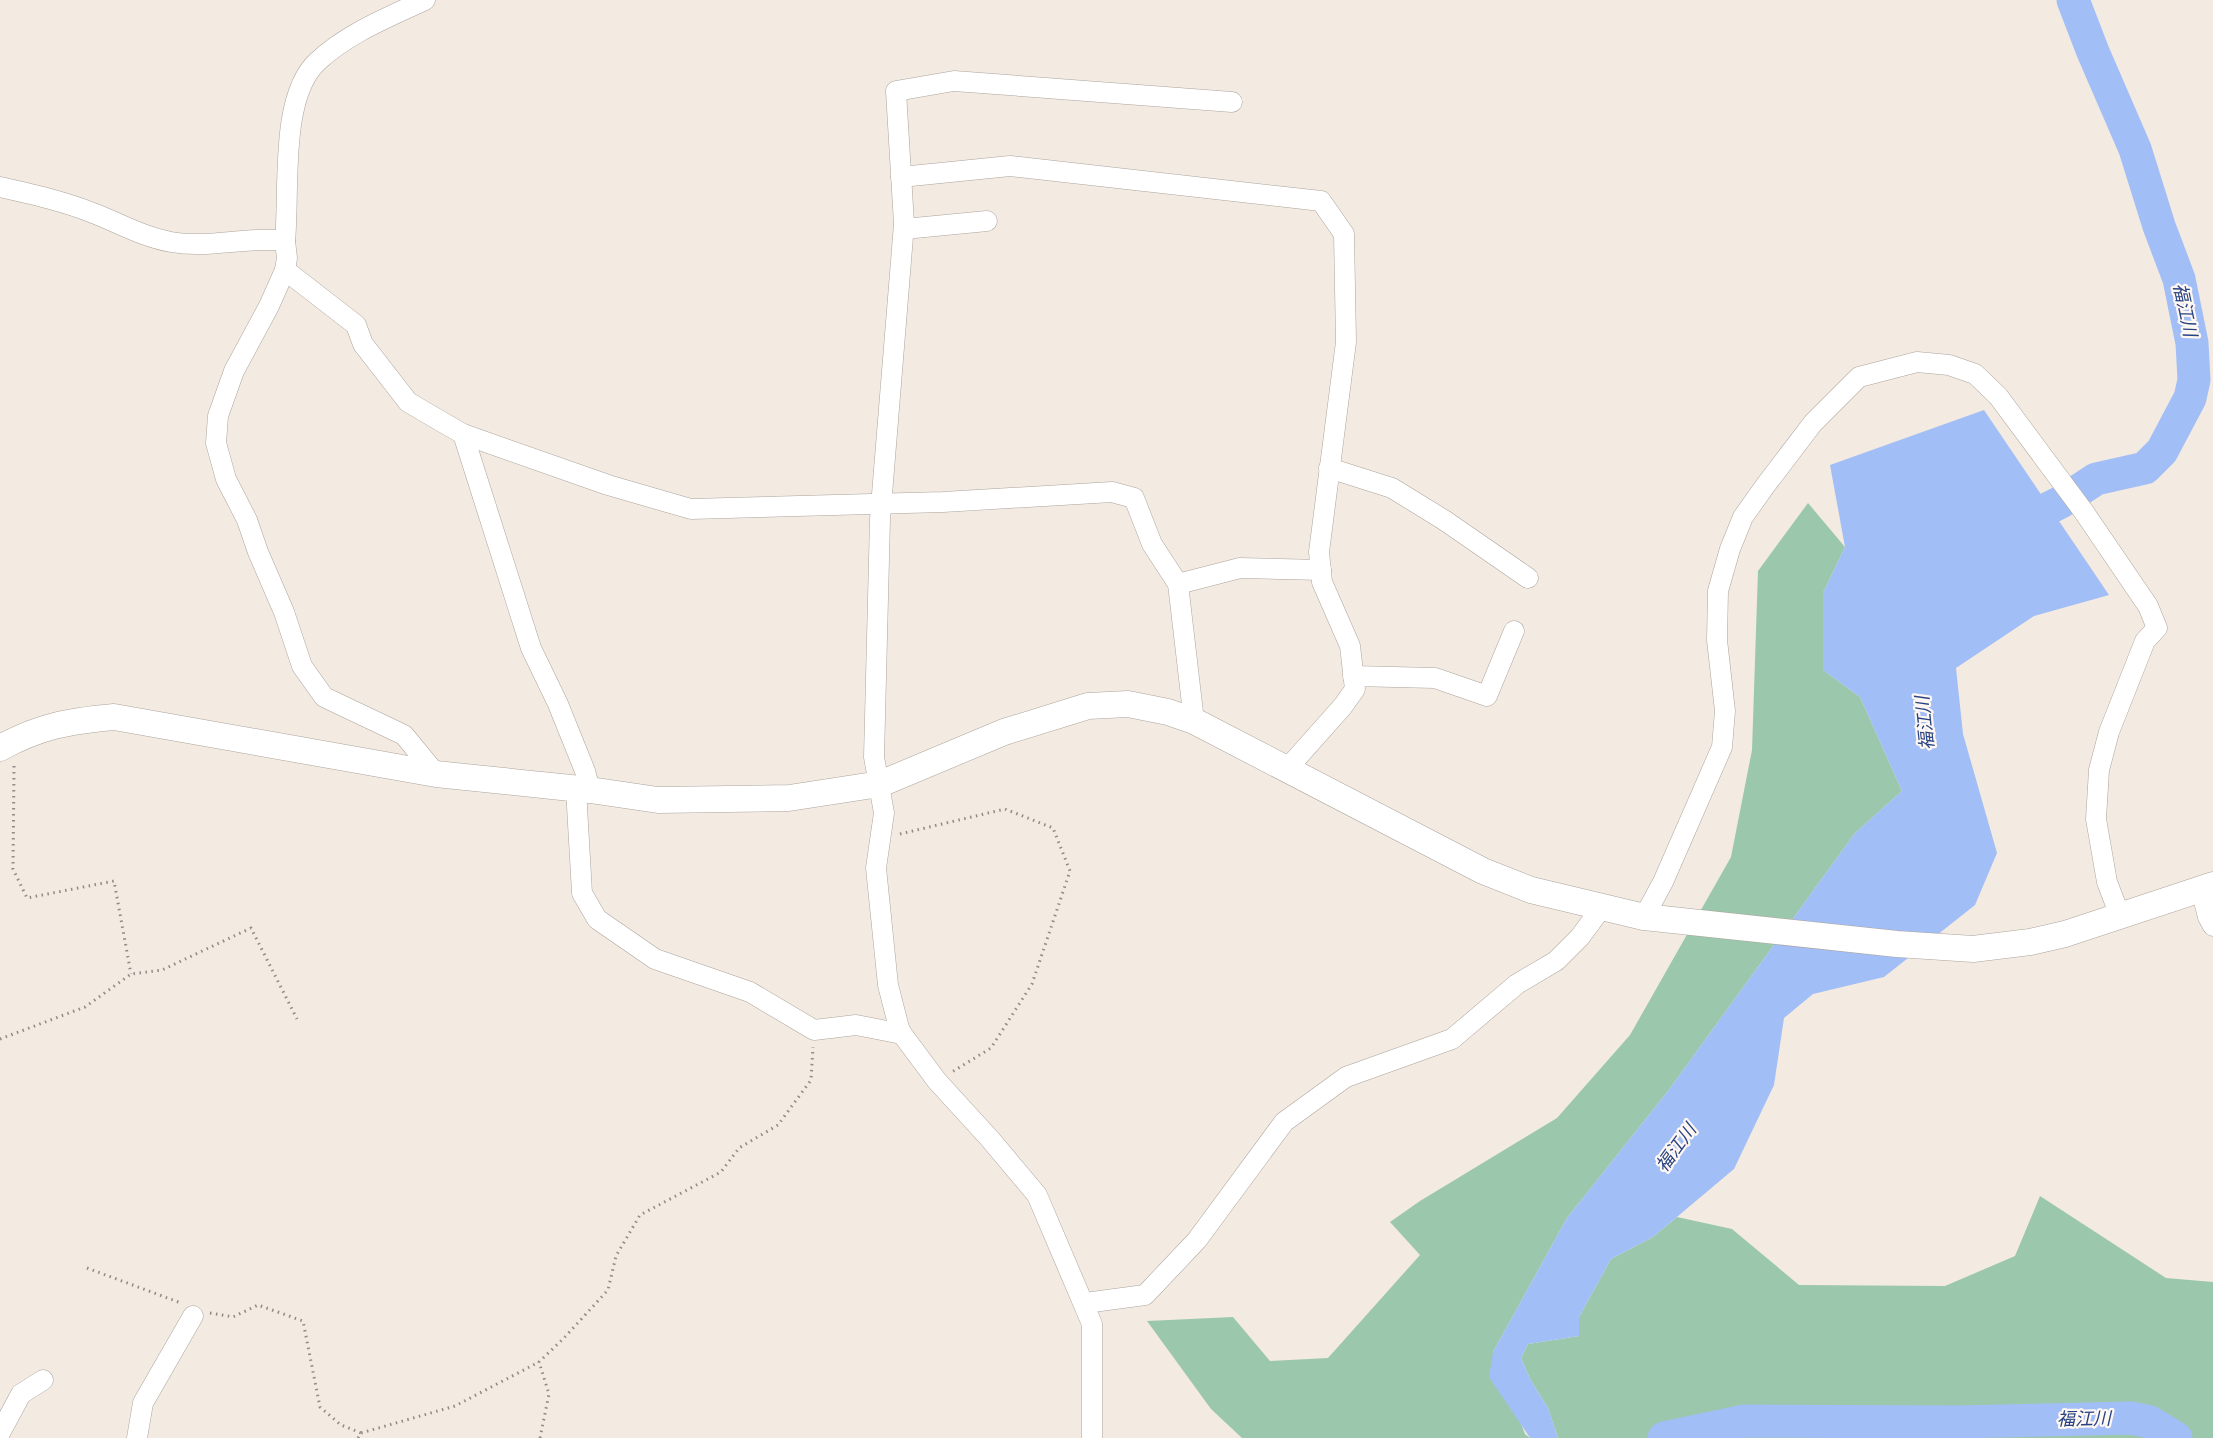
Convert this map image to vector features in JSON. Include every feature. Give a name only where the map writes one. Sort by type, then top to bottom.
[{"type":"street","points":[[425,0],[340,44],[317,62],[303,79],[294,105],[290,131],[285,270],[269,306],[234,371],[218,416],[216,443],[226,479],[247,520],[284,612],[302,666],[324,697],[404,735],[436,774]]},
{"type":"street","points":[[1092,1438],[1092,1324],[1037,1195],[937,1080],[902,1034],[898,1028],[888,985],[876,868],[884,813],[874,757],[880,519],[904,229],[896,91],[954,81],[1232,102]]},
{"type":"street","points":[[901,177],[1010,166],[1321,201],[1344,234],[1346,342],[1319,552],[1322,582],[1350,646],[1355,689],[1343,706],[1287,769]]},
{"type":"street","points":[[0,187],[45,197],[92,212],[153,238],[173,242],[225,244],[268,239],[285,241]]},
{"type":"street","points":[[904,229],[987,221]]},
{"type":"street","points":[[285,270],[356,325],[363,344],[408,402],[463,434],[608,485],[691,509],[883,504],[1112,492],[1134,498],[1152,544],[1178,584],[1194,721]]},
{"type":"street","points":[[1644,917],[1663,882],[1722,747],[1725,711],[1717,640],[1718,591],[1730,549],[1743,517],[1813,423],[1859,377],[1917,362],[1949,365],[1975,374],[1998,396],[2078,503],[2148,606],[2157,628],[2145,641],[2109,732],[2099,770],[2096,819],[2107,882],[2120,916]]},
{"type":"street","points":[[463,434],[531,648],[558,704],[585,771],[582,893],[597,919],[655,959],[750,992],[814,1030],[856,1025],[902,1034]]},
{"type":"street","points":[[1329,468],[1392,488],[1444,520],[1528,578]]},
{"type":"street","points":[[1178,584],[1240,568],[1321,570]]},
{"type":"street","points":[[1353,676],[1435,678],[1487,696],[1514,631]]},
{"type":"street","points":[[7,744],[35,731],[71,721],[114,717],[436,774],[583,789],[658,800],[789,798],[879,784],[1004,732],[1088,706],[1128,704],[1168,712],[1194,721],[1483,871],[1531,890],[1644,917],[1897,944],[1973,949],[2030,942],[2065,934],[2207,887],[2208,917],[2213,926]]},
{"type":"street","points":[[1084,1303],[1145,1295],[1197,1240],[1284,1122],[1347,1077],[1452,1039],[1517,984],[1556,961],[1580,937],[1602,907]]},
{"type":"street","points":[[137,1438],[143,1403],[194,1311]]},
{"type":"street","points":[[0,1433],[21,1394],[43,1380]]},
{"type":"path","points":[[7,744],[13,869],[27,897],[114,881],[131,974]]},
{"type":"path","points":[[880,838],[1005,809],[1053,828],[1070,871],[1032,984],[991,1048],[937,1080]]},
{"type":"path","points":[[0,1039],[85,1008],[131,974],[162,970],[251,928],[297,1019]]},
{"type":"path","points":[[87,1268],[194,1311],[233,1317],[258,1305],[303,1321],[320,1407],[341,1425],[361,1433],[455,1406],[538,1362],[564,1338],[608,1290],[616,1256],[640,1215],[721,1172],[739,1148],[778,1125],[810,1080],[814,1030]]},
{"type":"path","points":[[538,1362],[549,1394],[540,1438]]},
{"type":"path","points":[[358,1438],[361,1433]]},
{"type":"green space","points":[[1808,503],[1845,547],[1823,593],[1823,670],[1860,697],[1902,791],[1855,833],[1668,1091],[1567,1218],[1493,1352],[1525,1434],[1530,1438],[1242,1438],[1211,1409],[1147,1321],[1233,1317],[1270,1361],[1328,1358],[1420,1255],[1390,1222],[1420,1201],[1557,1118],[1630,1035],[1731,857],[1752,750],[1758,571]]},
{"type":"green space","points":[[2040,1196],[2166,1278],[2213,1282],[2213,1438],[1558,1438],[1548,1408],[1530,1379],[1521,1358],[1528,1344],[1579,1336],[1579,1317],[1611,1259],[1653,1237],[1677,1217],[1732,1229],[1799,1285],[1945,1286],[2015,1256]]},
{"type":"water","points":[[1984,410],[2109,595],[2034,616],[1956,668],[1963,734],[1997,853],[1975,905],[1884,977],[1813,994],[1784,1018],[1774,1085],[1734,1169],[1653,1237],[1611,1259],[1579,1317],[1579,1336],[1528,1344],[1521,1358],[1530,1379],[1548,1408],[1558,1438],[1530,1438],[1489,1377],[1493,1352],[1567,1218],[1668,1091],[1855,833],[1902,791],[1860,697],[1823,670],[1823,593],[1845,547],[1830,465]]},
{"type":"waterway","name":"福江川","points":[[2011,527],[2061,502],[2096,479],[2145,468],[2162,451],[2190,398],[2194,380],[2192,343],[2179,279],[2159,226],[2135,149],[2073,0]]},
{"type":"waterway","name":"福江川","points":[[1664,1438],[1745,1421],[1957,1422],[2131,1418],[2150,1422],[2176,1438]]}]
